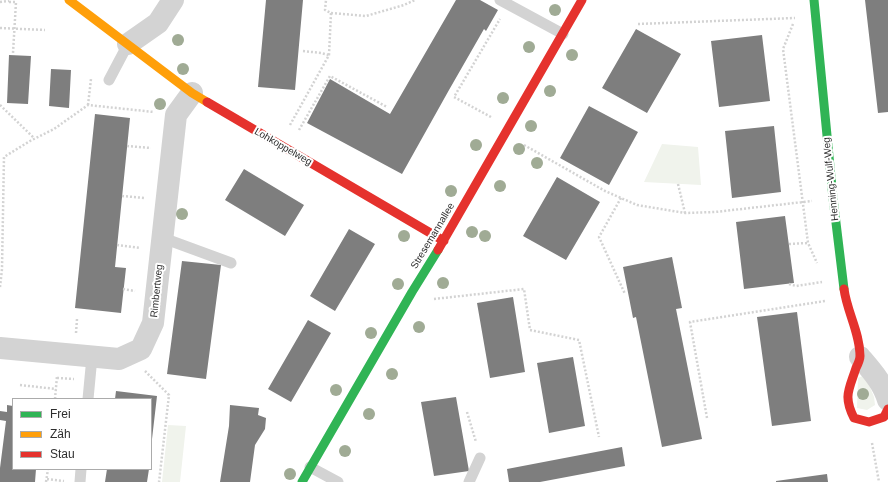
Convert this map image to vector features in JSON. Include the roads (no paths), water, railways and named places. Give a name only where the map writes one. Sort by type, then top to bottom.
[{"type":"street","name":"Lohkoppelweg","points":[[69,0],[192,93],[444,241]]},
{"type":"street","points":[[128,44],[158,23],[173,0]]},
{"type":"street","name":"Stresemannallee","points":[[302,482],[412,292],[444,241],[582,0]]},
{"type":"street","name":"Henning-Wulf-Weg","points":[[814,0],[833,198],[845,298],[854,326],[860,357],[847,397],[848,406],[854,418],[870,422],[884,417],[888,409]]},
{"type":"street","name":"Rimbertweg","points":[[0,348],[119,359],[141,349],[153,323],[176,115],[192,93]]},
{"type":"street","name":"Henning-Wulf-Weg","points":[[860,357],[877,377],[886,392],[888,400]]},
{"type":"lane","points":[[504,2],[563,34]]},
{"type":"lane","points":[[109,80],[128,44]]},
{"type":"lane","points":[[163,238],[232,262]]},
{"type":"lane","points":[[88,398],[92,357]]},
{"type":"lane","points":[[469,482],[480,458]]},
{"type":"lane","points":[[310,466],[338,482]]},
{"type":"lane","points":[[80,482],[81,470]]}]
